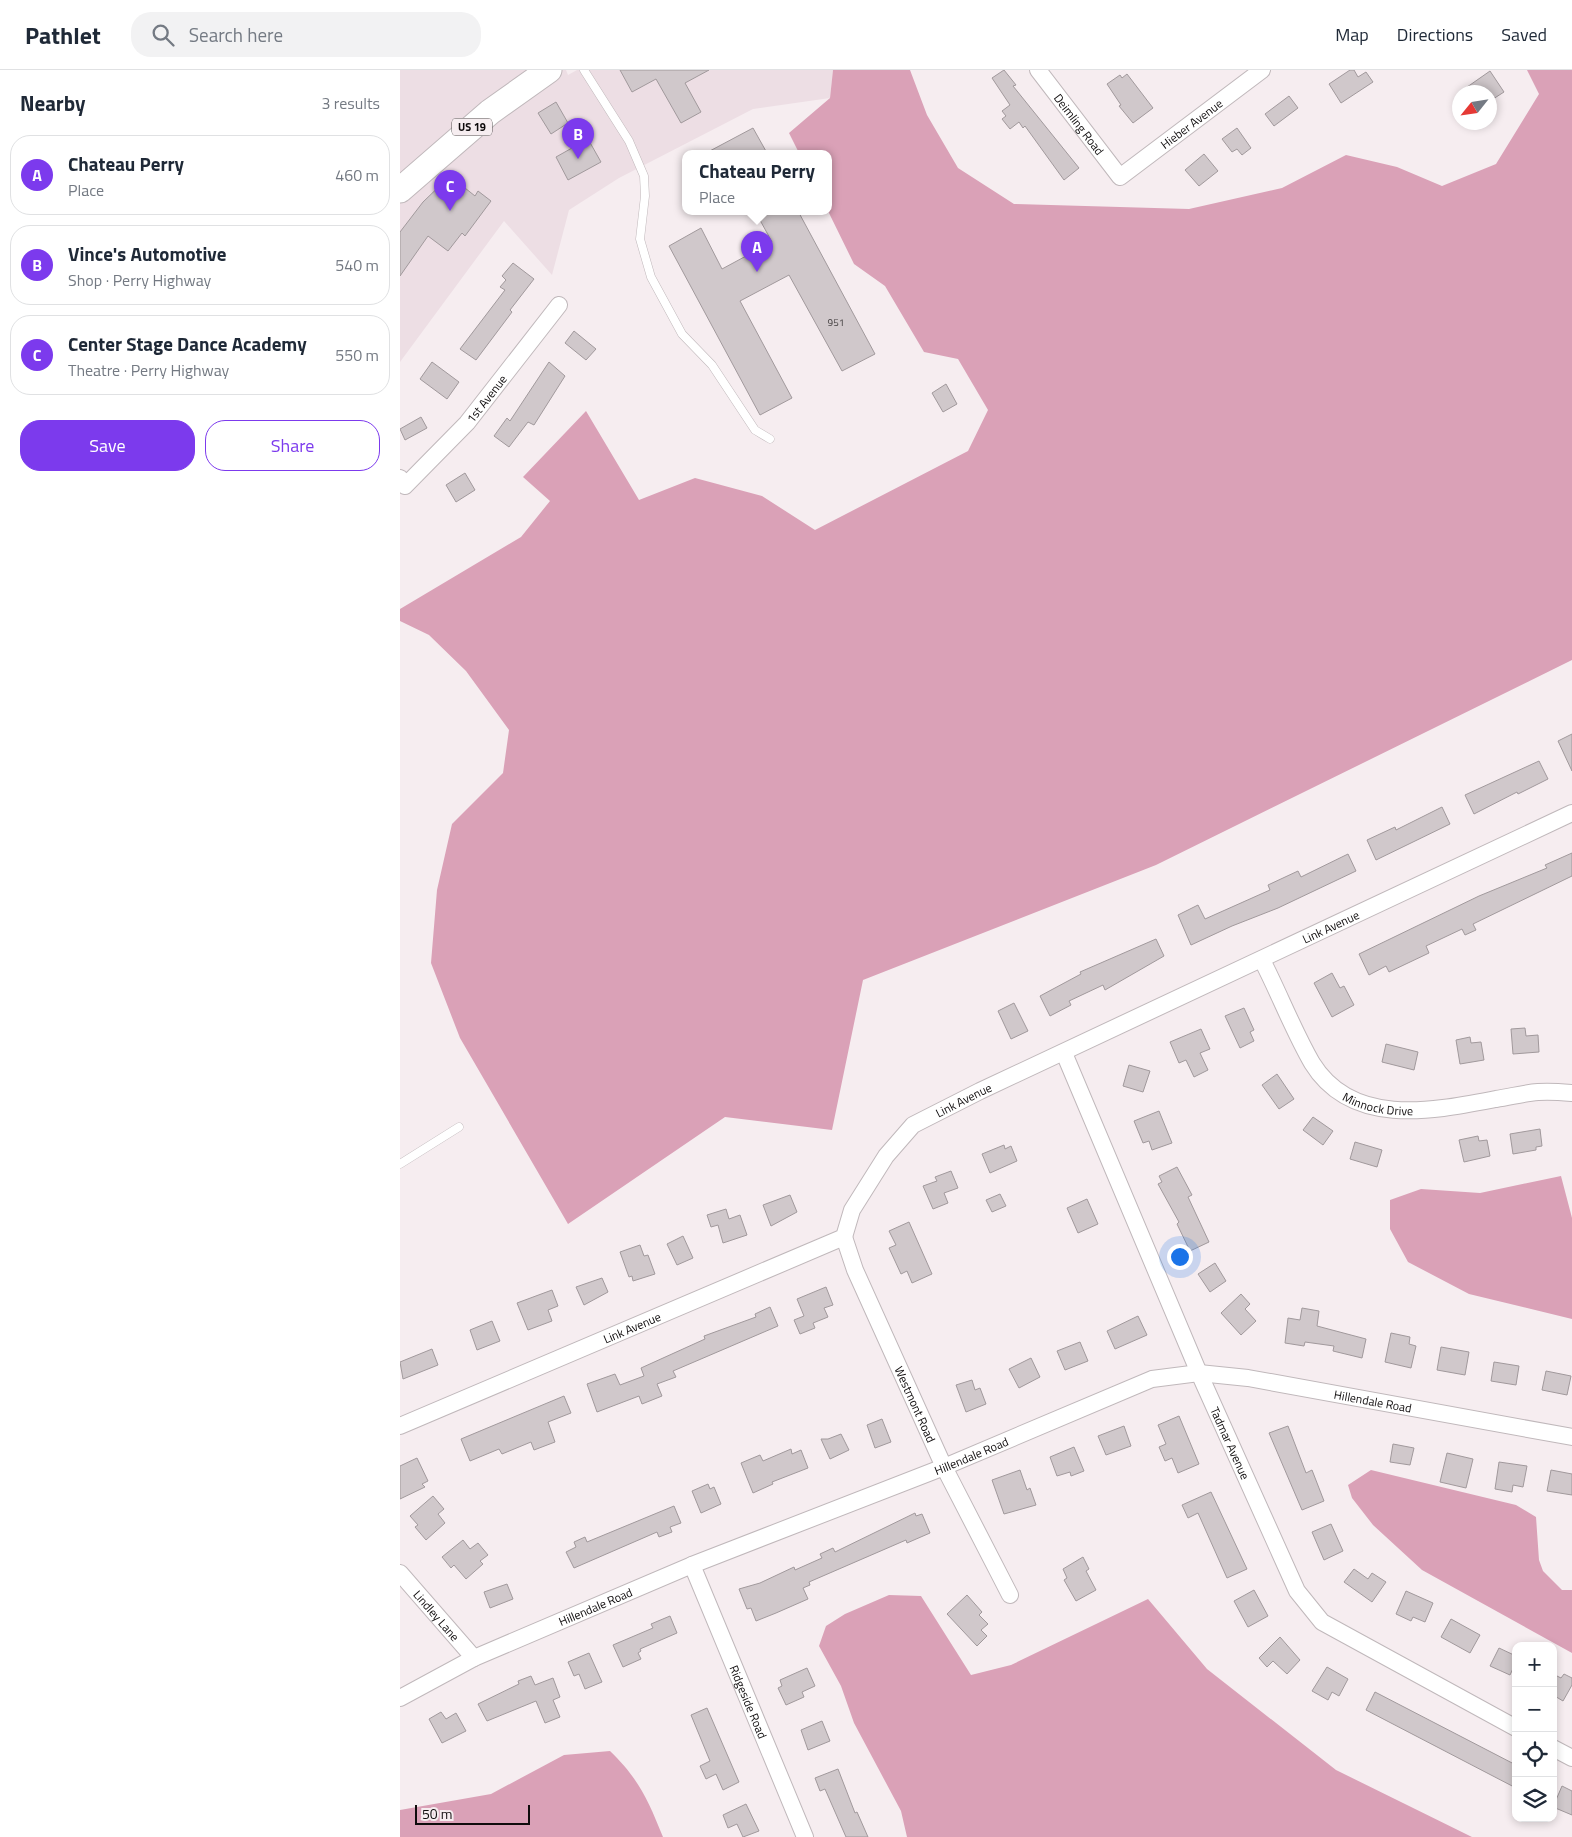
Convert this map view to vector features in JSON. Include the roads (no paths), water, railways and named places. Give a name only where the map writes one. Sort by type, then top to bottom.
[{"type":"main road","name":"US 19","points":[[400,190],[490,112],[549,70]]},
{"type":"street","name":"Deimling Road","points":[[1038,70],[1120,177]]},
{"type":"street","name":"Hieber Avenue","points":[[1120,177],[1262,70]]},
{"type":"street","name":"1st Avenue","points":[[402,484],[467,423],[559,304]]},
{"type":"street","name":"Link Avenue","points":[[400,1426],[844,1237],[852,1210],[881,1164],[913,1125],[980,1091],[1572,813]]},
{"type":"street","name":"Minnock Drive","points":[[1262,960],[1312,1063],[1330,1085],[1353,1101],[1374,1107],[1405,1111],[1466,1105],[1537,1092],[1572,1092]]},
{"type":"street","name":"Tadmar Avenue","points":[[1064,1053],[1199,1374],[1297,1591],[1322,1622],[1512,1726]]},
{"type":"street","name":"Westmont Road","points":[[844,1237],[855,1270],[944,1468],[1010,1595]]},
{"type":"street","name":"Hillendale Road","points":[[400,1698],[474,1658],[692,1565],[944,1468],[1152,1379],[1199,1374],[1248,1378],[1572,1437]]},
{"type":"street","name":"Ridgeside Road","points":[[692,1565],[805,1837]]},
{"type":"street","name":"Lindley Lane","points":[[400,1573],[474,1658]]},
{"type":"street","points":[[1557,1750],[1572,1758]]},
{"type":"lane","points":[[584,70],[629,142],[644,176],[645,196],[640,239],[642,251],[654,284],[682,334],[712,365],[755,430],[770,439]]},
{"type":"lane","points":[[400,1164],[459,1127]]},
{"type":"place","name":"Vince's Automotive","points":[[578,159]]},
{"type":"place","name":"Center Stage Dance Academy","points":[[450,211]]},
{"type":"place","name":"Chateau Perry","points":[[757,272]]}]
